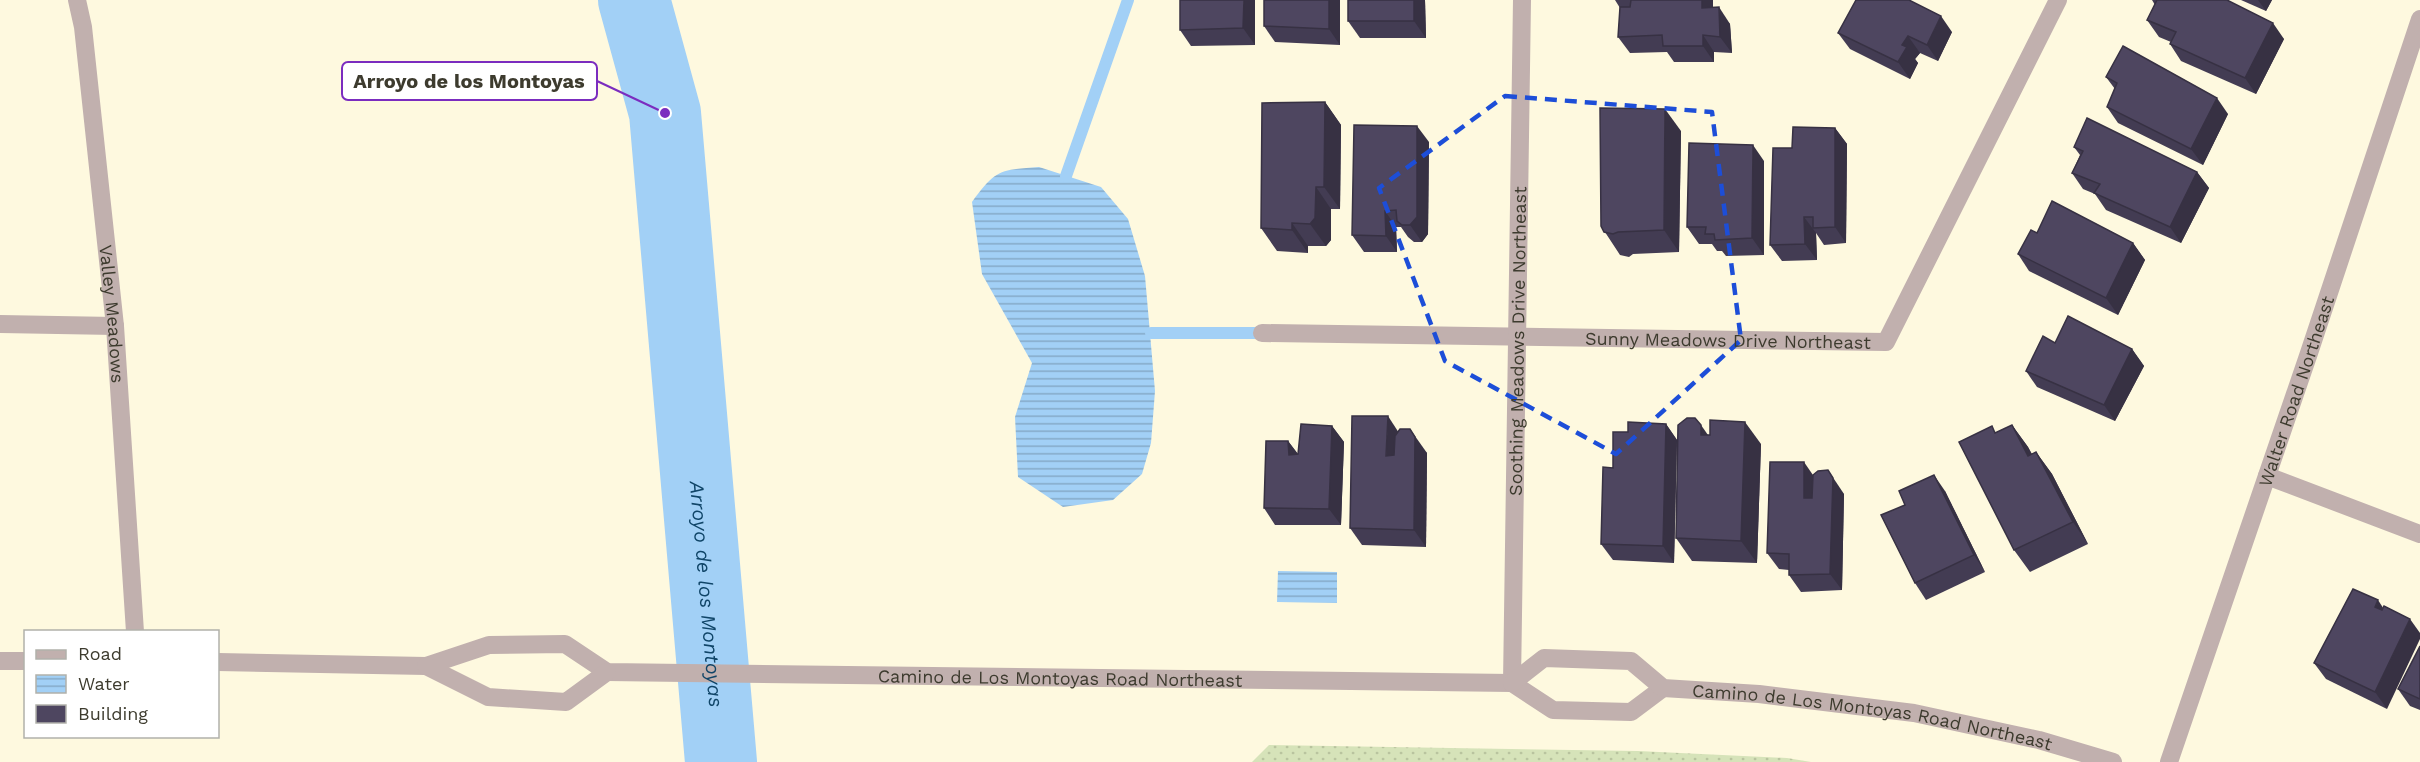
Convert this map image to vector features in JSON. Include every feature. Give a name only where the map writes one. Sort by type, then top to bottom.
[{"type":"street","name":"Valley Meadows","points":[[77,0],[83,27],[115,326],[135,630]]},
{"type":"street","name":"Soothing Meadows Drive Northeast","points":[[1512,683],[1522,0]]},
{"type":"street","name":"Sunny Meadows Drive Northeast","points":[[1262,333],[1886,342],[2058,0]]},
{"type":"street","name":"Walter Road Northeast","points":[[2169,762],[2420,19]]},
{"type":"street","points":[[0,324],[115,326]]},
{"type":"street","points":[[2267,476],[2420,534]]},
{"type":"street","points":[[219,662],[426,666],[489,645],[565,644],[607,672],[566,702],[488,697],[426,666]]},
{"type":"street","points":[[1544,658],[1631,661],[1664,688],[1631,712],[1553,710],[1512,683],[1544,658]]},
{"type":"street","points":[[0,661],[24,661]]},
{"type":"street","name":"Camino de Los Montoyas Road Northeast","points":[[607,672],[1512,683]]},
{"type":"street","name":"Camino de Los Montoyas Road Northeast","points":[[1664,688],[1759,694],[1914,713],[2039,740],[2113,762]]},
{"type":"highlighted area","points":[[1505,96],[1712,112],[1741,340],[1616,454],[1445,361],[1379,188]]},
{"type":"green space","points":[[1269,745],[1638,751],[1787,758],[1811,762],[1252,762]]},
{"type":"water","points":[[1039,167],[1101,187],[1128,219],[1145,276],[1155,391],[1151,443],[1142,474],[1113,500],[1063,507],[1018,477],[1015,417],[1032,363],[982,274],[972,202],[987,183],[1000,173]]},
{"type":"water","points":[[1278,571],[1337,572],[1337,603],[1277,602]]},
{"type":"building","points":[[1180,0],[1244,0],[1243,28],[1180,30]]},
{"type":"building","points":[[1264,0],[1329,0],[1329,29],[1264,26]]},
{"type":"building","points":[[1348,0],[1414,0],[1414,21],[1348,21]]},
{"type":"building","points":[[1631,0],[1702,0],[1702,8],[1719,7],[1720,37],[1703,35],[1703,46],[1663,46],[1662,35],[1618,37],[1620,7],[1630,7]]},
{"type":"building","points":[[1856,0],[1909,0],[1941,16],[1927,45],[1908,36],[1902,45],[1907,47],[1898,62],[1838,33]]},
{"type":"building","points":[[2157,0],[2227,0],[2273,23],[2245,78],[2170,44],[2176,32],[2147,20]]},
{"type":"building","points":[[2123,46],[2217,98],[2191,149],[2107,107],[2117,83],[2106,77]]},
{"type":"building","points":[[1325,102],[1324,187],[1316,187],[1315,218],[1310,224],[1292,223],[1292,230],[1261,228],[1262,103]]},
{"type":"building","points":[[1600,108],[1665,109],[1664,230],[1613,234],[1604,232],[1601,226]]},
{"type":"building","points":[[2087,118],[2197,172],[2170,227],[2094,193],[2100,184],[2072,173],[2083,151],[2074,147]]},
{"type":"building","points":[[1354,125],[1417,126],[1417,217],[1410,225],[1402,225],[1397,221],[1396,210],[1385,211],[1386,236],[1352,235]]},
{"type":"building","points":[[1793,127],[1835,128],[1835,227],[1813,228],[1813,217],[1804,217],[1805,244],[1770,245],[1773,148],[1792,148]]},
{"type":"building","points":[[1689,143],[1753,145],[1752,238],[1715,240],[1714,234],[1705,234],[1706,227],[1687,227]]},
{"type":"building","points":[[2052,201],[2133,243],[2106,298],[2018,254],[2031,230],[2037,233]]},
{"type":"building","points":[[2068,316],[2132,349],[2104,405],[2026,371],[2043,336],[2055,343]]},
{"type":"building","points":[[1352,416],[1388,416],[1386,456],[1394,455],[1395,436],[1400,429],[1410,429],[1415,437],[1414,530],[1350,528]]},
{"type":"building","points":[[1687,418],[1695,418],[1701,425],[1701,435],[1710,435],[1710,420],[1745,422],[1741,541],[1676,538],[1678,425]]},
{"type":"building","points":[[1628,422],[1666,424],[1663,546],[1601,544],[1603,467],[1613,468],[1613,432],[1628,432]]},
{"type":"building","points":[[1301,424],[1332,426],[1329,509],[1264,508],[1266,441],[1288,441],[1289,455],[1298,454]]},
{"type":"building","points":[[2012,425],[2028,456],[2036,452],[2073,522],[2014,550],[1959,442],[1992,426],[1995,433]]},
{"type":"building","points":[[1770,462],[1804,462],[1804,498],[1812,498],[1813,475],[1818,471],[1828,470],[1833,478],[1830,574],[1789,575],[1789,554],[1767,553]]},
{"type":"building","points":[[1934,475],[1974,555],[1915,583],[1881,515],[1905,505],[1899,491]]},
{"type":"building","points":[[2353,589],[2378,600],[2375,607],[2382,610],[2384,606],[2410,619],[2375,692],[2314,663]]},
{"type":"building","points":[[2420,646],[2420,699],[2398,689]]},
{"type":"waterway","name":"Arroyo de los Montoyas","points":[[634,0],[665,113],[721,762]]},
{"type":"waterway","points":[[1066,176],[1128,0]]},
{"type":"waterway","points":[[1151,333],[1262,333]]},
{"type":"place","name":"Arroyo de los Montoyas","points":[[665,113]]}]
